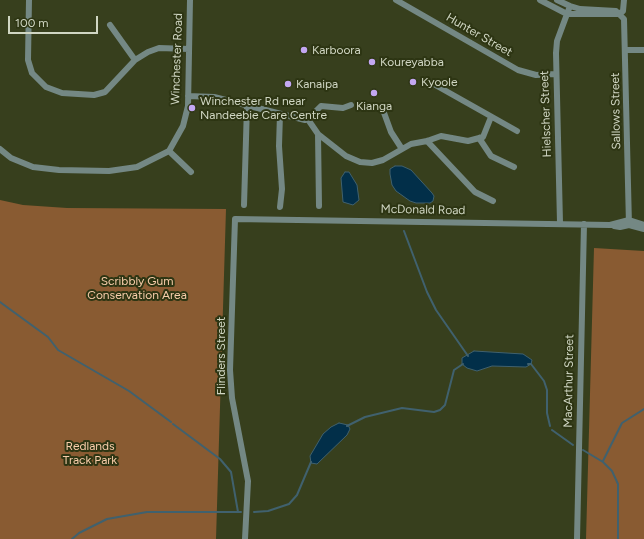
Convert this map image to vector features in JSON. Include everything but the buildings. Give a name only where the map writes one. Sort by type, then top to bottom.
[{"type":"street","points":[[29,0],[28,60],[32,73],[46,87],[62,93],[94,95],[105,92],[135,60],[148,52],[159,48],[189,49]]},
{"type":"street","name":"Winchester Road","points":[[169,151],[183,126],[188,96],[190,0]]},
{"type":"street","name":"Hunter Street","points":[[396,0],[518,70],[531,74],[556,74]]},
{"type":"street","points":[[540,0],[567,14],[619,14],[623,11],[624,0]]},
{"type":"street","points":[[557,0],[570,6],[588,10],[613,10],[619,14]]},
{"type":"street","name":"Hielscher Street","points":[[560,223],[556,41],[570,6]]},
{"type":"street","name":"Sallows Street","points":[[619,14],[625,22],[629,223]]},
{"type":"street","points":[[110,24],[135,60]]},
{"type":"street","points":[[626,50],[644,50]]},
{"type":"street","points":[[430,82],[517,131]]},
{"type":"street","points":[[188,96],[214,97],[305,120],[321,106],[343,108],[351,104]]},
{"type":"street","points":[[244,205],[247,106]]},
{"type":"street","points":[[383,110],[391,132],[402,149]]},
{"type":"street","points":[[280,114],[279,146],[282,189],[280,207]]},
{"type":"street","points":[[307,118],[318,134],[346,156],[360,162],[372,163],[383,160],[411,144],[427,141],[441,136],[468,141],[483,137],[491,117]]},
{"type":"street","points":[[318,134],[319,206]]},
{"type":"street","points":[[479,138],[491,156],[514,167]]},
{"type":"street","points":[[427,141],[476,192],[493,201]]},
{"type":"street","points":[[0,150],[11,158],[33,167],[58,170],[109,170],[136,168],[169,151],[191,172]]},
{"type":"street","name":"McDonald Road","points":[[235,219],[610,225],[629,223],[644,229]]},
{"type":"street","name":"Flinders Street","points":[[235,219],[230,370],[232,398],[248,482],[245,539]]},
{"type":"street","points":[[629,223],[644,225]]},
{"type":"street","name":"MacArthur Street","points":[[577,539],[584,224]]},
{"type":"green space","points":[[0,200],[23,205],[67,208],[226,209],[216,539],[0,539]]},
{"type":"green space","points":[[594,248],[644,251],[644,539],[586,539]]},
{"type":"water","points":[[395,166],[402,166],[411,170],[432,193],[434,196],[433,201],[430,203],[416,203],[410,201],[396,191],[392,185],[390,174],[390,169]]},
{"type":"water","points":[[345,172],[349,172],[357,185],[359,200],[353,205],[343,202],[341,178]]},
{"type":"water","points":[[474,351],[523,354],[532,360],[531,364],[526,367],[492,366],[477,371],[467,368],[462,364],[462,358]]},
{"type":"water","points":[[339,423],[348,425],[350,429],[347,435],[317,464],[311,463],[310,456],[323,434],[331,427]]},
{"type":"waterway","points":[[404,231],[427,292],[436,310],[468,356]]},
{"type":"waterway","points":[[0,302],[48,337],[58,350],[129,391],[171,422]]},
{"type":"waterway","points":[[347,426],[365,417],[402,408],[434,412],[440,410],[445,405],[454,370],[463,364]]},
{"type":"waterway","points":[[528,364],[531,364],[544,381],[547,390],[547,413],[550,426]]},
{"type":"waterway","points":[[603,461],[622,423],[644,409]]},
{"type":"waterway","points":[[173,424],[220,459],[231,472],[238,512]]},
{"type":"waterway","points":[[552,430],[573,445]]},
{"type":"waterway","points":[[583,450],[603,462],[612,471],[618,484],[618,539]]},
{"type":"waterway","points":[[254,512],[268,511],[289,504],[297,495],[311,462]]},
{"type":"waterway","points":[[72,539],[79,533],[107,519],[147,512],[241,512]]},
{"type":"place","name":"Karboora","points":[[304,50]]},
{"type":"place","name":"Koureyabba","points":[[372,62]]},
{"type":"place","name":"Kyoole","points":[[413,82]]},
{"type":"place","name":"Kanaipa","points":[[288,84]]},
{"type":"place","name":"Kianga","points":[[374,93]]},
{"type":"place","name":"Winchester Rd near Nandeebie Care Centre","points":[[192,108]]},
{"type":"park label","name":"Scribbly Gum Conservation Area","points":[[137,288]]},
{"type":"park label","name":"Redlands Track Park","points":[[90,453]]}]
